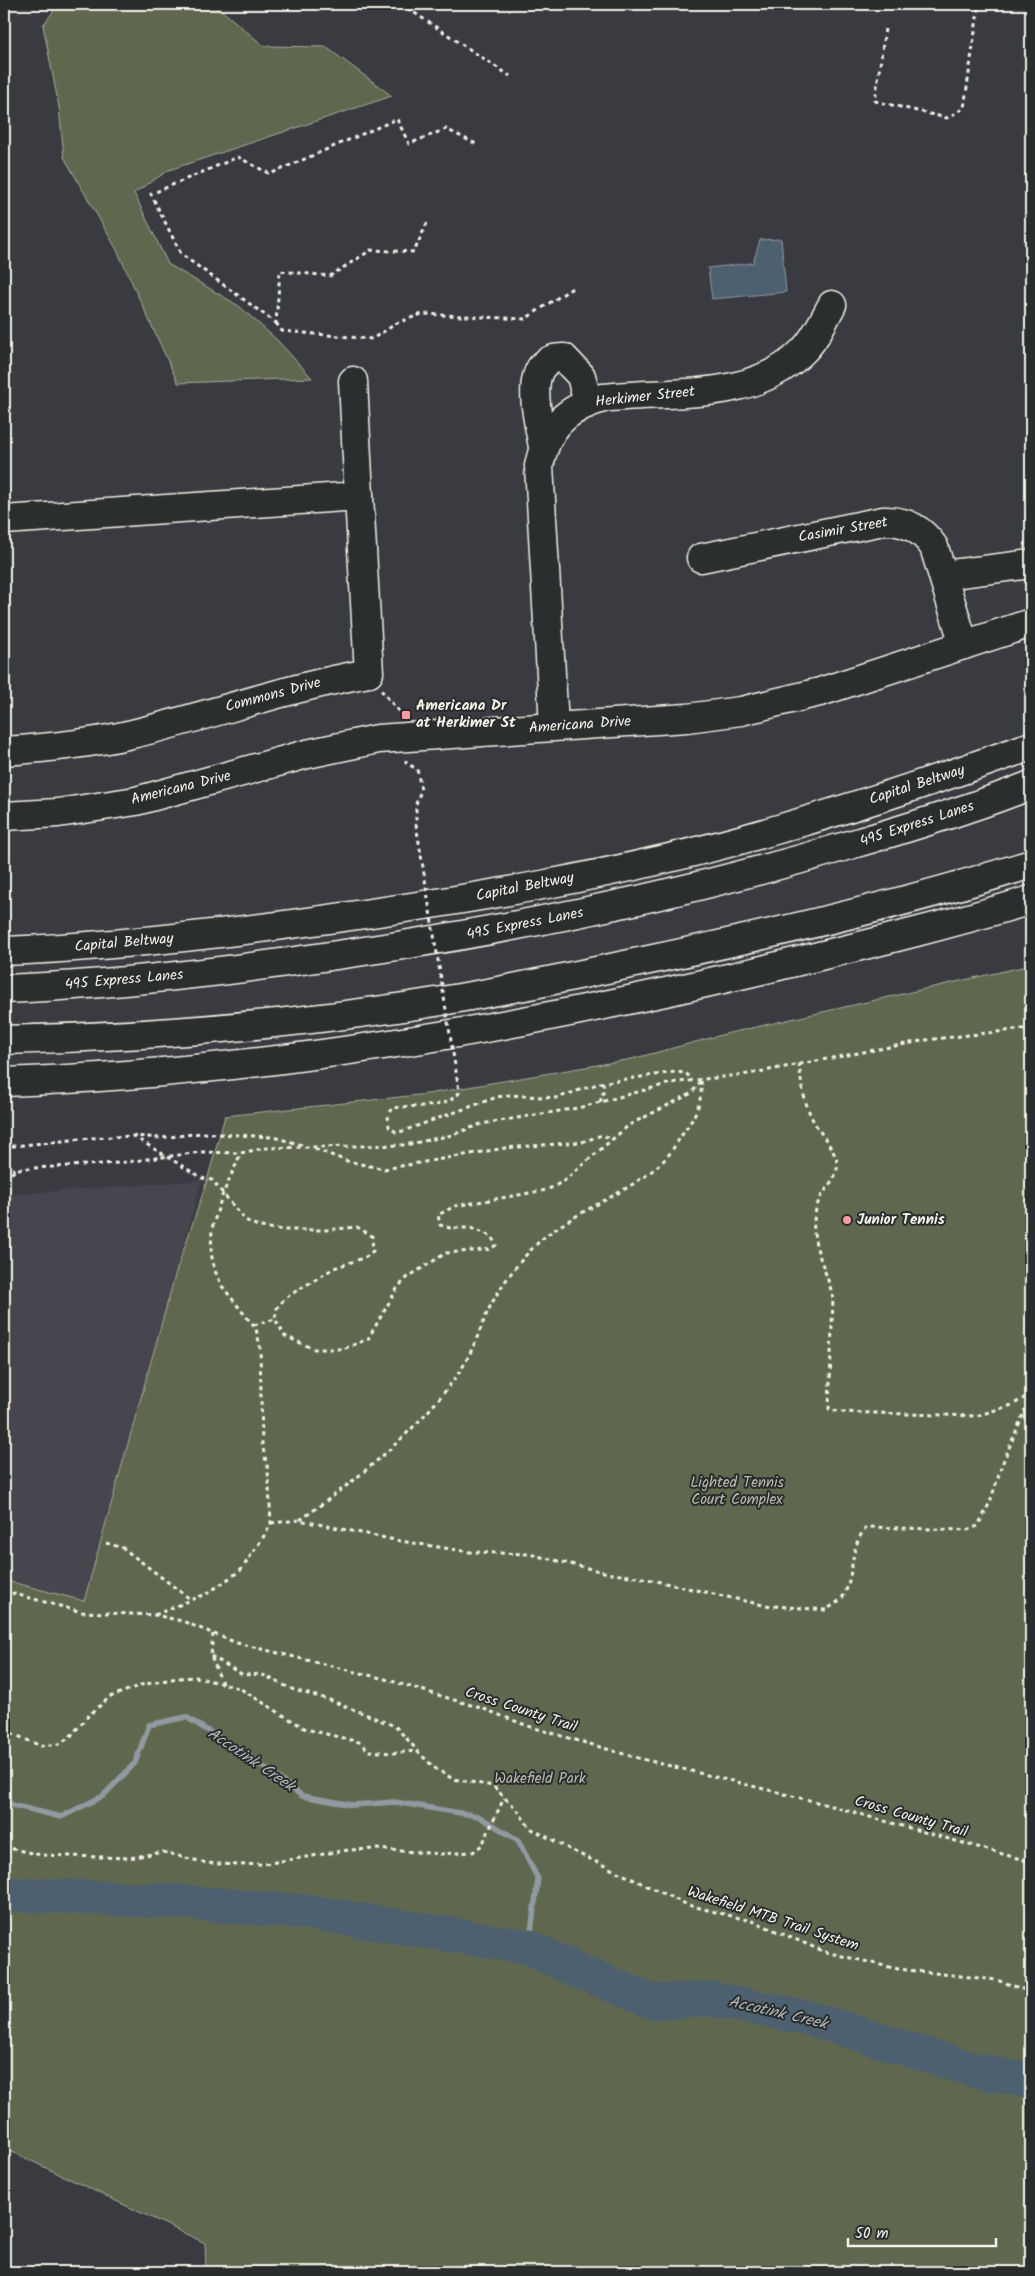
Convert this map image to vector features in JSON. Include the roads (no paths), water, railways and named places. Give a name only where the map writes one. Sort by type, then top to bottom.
[{"type":"main road","name":"Herkimer Street","points":[[554,726],[539,466],[543,447],[550,432],[561,420],[588,402],[603,398],[725,390],[757,381],[776,372],[804,350],[832,306]]},
{"type":"main road","points":[[543,447],[535,396],[536,381],[540,368],[547,361],[564,358],[581,376],[588,402]]},
{"type":"main road","name":"Commons Drive","points":[[4,751],[51,748],[134,734],[292,690],[369,673],[353,381]]},
{"type":"main road","points":[[4,520],[359,496]]},
{"type":"main road","name":"Casimir Street","points":[[701,558],[892,520],[917,529],[927,536],[934,547],[964,645]]},
{"type":"main road","points":[[944,575],[1031,564]]},
{"type":"main road","name":"Americana Drive","points":[[4,816],[58,813],[136,801],[307,754],[378,739],[687,718],[741,711],[820,692],[1031,623]]},
{"type":"main road","name":"Capital Beltway","points":[[4,951],[61,949],[152,941],[272,927],[416,907],[538,885],[646,863],[773,831],[920,786],[1031,746]]},
{"type":"main road","name":"495 Express Lanes","points":[[4,989],[132,981],[222,971],[508,928],[680,892],[790,863],[885,835],[1031,785]]},
{"type":"main road","points":[[885,835],[1031,794]]},
{"type":"main road","points":[[901,902],[1031,853]]},
{"type":"main road","points":[[4,1040],[138,1034],[374,1011],[524,986],[677,954],[901,902],[1031,864]]},
{"type":"main road","points":[[948,926],[1031,900]]},
{"type":"main road","points":[[4,1082],[76,1080],[232,1065],[340,1052],[440,1036],[657,995],[1031,907]]},
{"type":"water","points":[[781,239],[786,292],[712,299],[708,268],[753,263],[760,240]]},
{"type":"waterway","name":"Accotink Creek","points":[[4,1799],[12,1805],[61,1817],[103,1796],[135,1763],[149,1725],[186,1717],[253,1759],[302,1796],[353,1805],[395,1802],[478,1816],[518,1840],[538,1879],[529,1947]]},
{"type":"waterway","name":"Accotink Creek","points":[[4,1894],[167,1901],[307,1912],[529,1947],[571,1968],[653,2002],[712,1999],[812,2019],[974,2070],[1031,2081]]},
{"type":"place","name":"Americana Dr at Herkimer St","points":[[406,715]]},
{"type":"place","name":"Junior Tennis","points":[[847,1220]]},
{"type":"park label","name":"Lighted Tennis Court Complex","points":[[737,1492]]},
{"type":"park label","name":"Wakefield Park","points":[[540,1779]]}]
